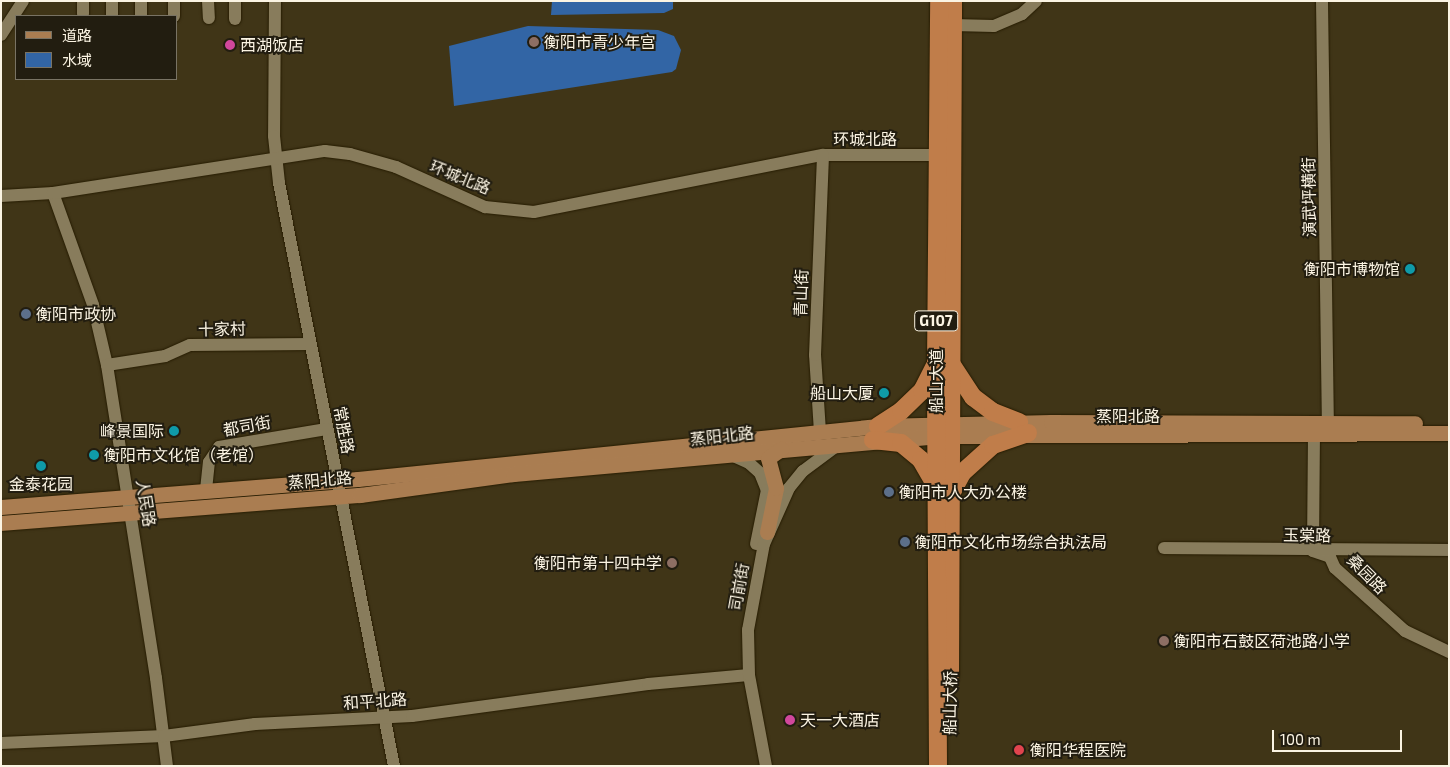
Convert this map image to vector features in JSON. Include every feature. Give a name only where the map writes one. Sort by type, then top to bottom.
[{"type":"highway","name":"船山大道","points":[[939,1],[938,155],[943,363],[945,640]]},
{"type":"highway","name":"船山大道","points":[[943,363],[953,1]]},
{"type":"highway","points":[[943,363],[973,397],[993,412],[1023,428],[993,445],[944,492],[921,460],[901,443],[875,433],[922,391],[943,363]]},
{"type":"highway","name":"船山大桥","points":[[938,766],[945,640]]},
{"type":"highway","name":"船山大桥","points":[[945,640],[949,766]]},
{"type":"main road","name":"蒸阳北路","points":[[1,507],[338,481],[820,432],[875,433],[943,429],[1328,422],[1449,423]]},
{"type":"main road","name":"蒸阳北路","points":[[1023,428],[1314,433],[1449,433]]},
{"type":"main road","name":"蒸阳北路","points":[[1,523],[341,496],[456,484],[513,474],[841,443],[875,433]]},
{"type":"main road","points":[[767,532],[776,488],[768,458],[782,448]]},
{"type":"street","points":[[1,35],[23,1]]},
{"type":"street","points":[[83,1],[84,14]]},
{"type":"street","points":[[112,1],[112,15]]},
{"type":"street","points":[[141,1],[141,15]]},
{"type":"street","points":[[174,1],[174,15]]},
{"type":"street","points":[[208,1],[209,18]]},
{"type":"street","points":[[235,19],[236,1]]},
{"type":"street","name":"常胜路","points":[[275,1],[274,136],[310,344],[394,766]]},
{"type":"street","name":"常胜路","points":[[278,158],[280,1]]},
{"type":"street","points":[[953,25],[994,26],[1022,14],[1036,1]]},
{"type":"street","name":"演武坪横街","points":[[1322,1],[1328,422]]},
{"type":"street","name":"环城北路","points":[[1,196],[53,193],[325,151],[350,154],[396,167],[485,207],[534,212],[823,155],[938,155]]},
{"type":"street","name":"青山街","points":[[820,432],[815,355],[823,155]]},
{"type":"street","name":"人民路","points":[[53,193],[93,305],[107,365],[129,496],[167,766]]},
{"type":"street","name":"十家村","points":[[107,365],[165,356],[190,345],[310,344]]},
{"type":"street","name":"都司街","points":[[206,490],[210,462],[219,447],[327,429]]},
{"type":"street","points":[[1313,551],[1314,433]]},
{"type":"street","name":"司前街","points":[[766,766],[746,675],[748,630],[767,532],[780,500],[803,471],[841,443]]},
{"type":"street","name":"司前街","points":[[727,453],[749,463],[760,473],[767,490],[742,630],[746,675],[760,766]]},
{"type":"street","name":"玉棠路","points":[[1164,548],[1313,551],[1449,550]]},
{"type":"street","name":"桑园路","points":[[1313,551],[1330,557],[1335,568],[1405,631],[1449,652]]},
{"type":"street","name":"和平北路","points":[[1,743],[164,736],[255,724],[384,717],[648,684],[746,675]]},
{"type":"water","points":[[552,1],[673,1],[673,9],[664,13],[551,15]]},
{"type":"water","points":[[528,26],[658,30],[674,36],[681,50],[676,69],[672,72],[454,106],[449,46]]},
{"type":"place","name":"衡阳市青少年宫","points":[[534,42]]},
{"type":"place","name":"西湖饭店","points":[[230,45]]},
{"type":"place","name":"衡阳市博物馆","points":[[1410,269]]},
{"type":"place","name":"衡阳市政协","points":[[26,314]]},
{"type":"place","name":"船山大厦","points":[[884,393]]},
{"type":"place","name":"峰景国际","points":[[174,431]]},
{"type":"place","name":"衡阳市文化馆（老馆）","points":[[94,455]]},
{"type":"place","name":"金泰花园","points":[[41,466]]},
{"type":"place","name":"衡阳市人大办公楼","points":[[889,492]]},
{"type":"place","name":"衡阳市文化市场综合执法局","points":[[905,542]]},
{"type":"place","name":"衡阳市第十四中学","points":[[672,563]]},
{"type":"place","name":"衡阳市石鼓区荷池路小学","points":[[1164,641]]},
{"type":"place","name":"天一大酒店","points":[[790,720]]},
{"type":"place","name":"衡阳华程医院","points":[[1019,750]]}]
